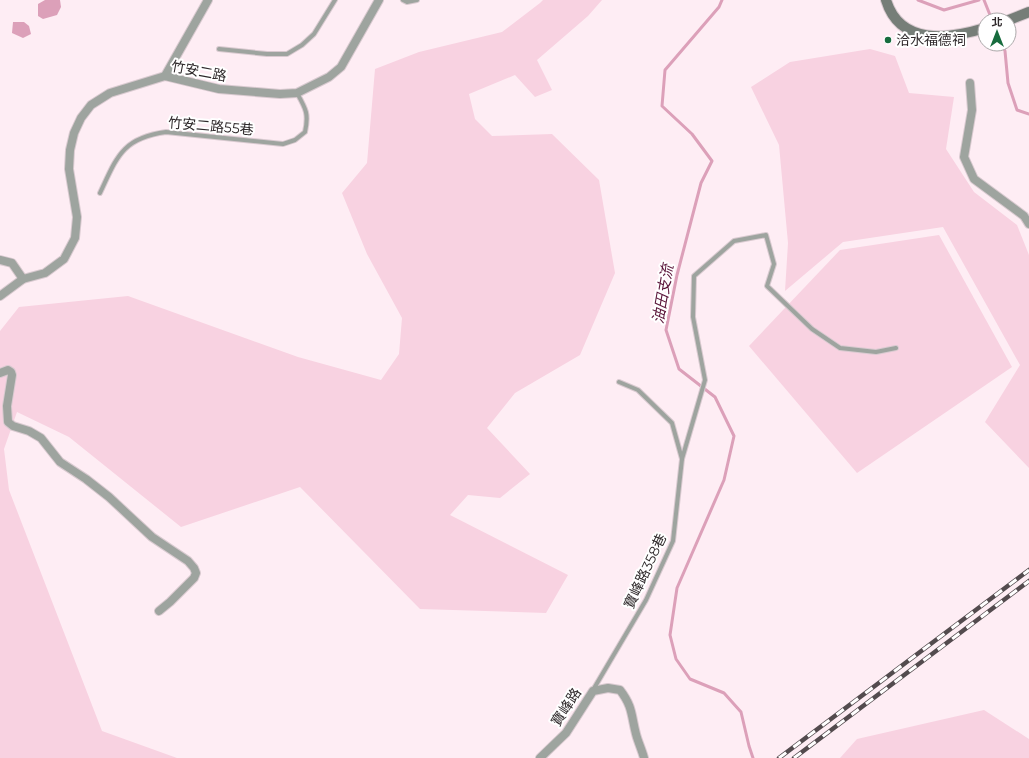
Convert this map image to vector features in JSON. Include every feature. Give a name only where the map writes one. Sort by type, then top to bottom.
[{"type":"street","points":[[165,76],[208,0]]},
{"type":"street","name":"竹安二路","points":[[0,296],[23,280],[45,272],[64,259],[75,238],[77,217],[69,169],[70,150],[74,133],[81,118],[91,105],[110,93],[165,76],[219,89],[280,94],[297,93],[329,77],[341,67],[379,0]]},
{"type":"street","points":[[886,0],[894,18],[904,28],[919,34],[938,36],[962,35],[977,31]]},
{"type":"street","points":[[1017,17],[1029,12]]},
{"type":"street","points":[[970,83],[972,110],[964,157],[974,180],[1024,216],[1029,224]]},
{"type":"street","points":[[0,260],[12,263],[23,280]]},
{"type":"street","points":[[0,373],[8,370],[12,375],[7,406],[8,422],[13,426],[28,431],[41,438],[60,462],[104,493],[152,537],[188,561],[194,568],[196,573],[194,578],[159,611]]},
{"type":"street","name":"寶峰路","points":[[540,758],[566,733],[593,691],[608,688],[620,690],[628,700],[636,734],[644,758]]},
{"type":"lane","points":[[219,49],[267,54],[287,54],[302,46],[314,34],[335,0]]},
{"type":"lane","points":[[403,0],[407,2],[417,0]]},
{"type":"lane","name":"竹安二路55巷","points":[[100,193],[114,163],[122,150],[134,141],[149,134],[166,132],[283,144],[295,140],[306,132],[308,120],[305,107],[297,93]]},
{"type":"lane","points":[[682,459],[705,380],[693,317],[694,276],[734,241],[766,235],[774,264],[767,286],[812,329],[840,348],[876,352],[896,348]]},
{"type":"lane","name":"寶峰路358巷","points":[[593,691],[646,600],[673,541],[682,459],[672,423],[638,390],[618,382]]},
{"type":"shaded area","points":[[45,0],[60,0],[61,7],[57,15],[43,19],[38,16],[38,4]]},
{"type":"shaded area","points":[[543,0],[602,0],[588,16],[537,60],[552,90],[535,97],[515,75],[469,94],[475,119],[492,136],[552,134],[599,180],[615,273],[580,355],[515,393],[487,428],[530,474],[500,498],[468,495],[450,515],[568,575],[546,613],[420,609],[300,487],[181,527],[69,437],[17,412],[4,449],[9,490],[102,731],[177,758],[0,758],[0,331],[19,307],[128,296],[298,357],[381,380],[399,354],[402,318],[367,254],[342,193],[367,163],[375,69],[419,52],[502,32]]},
{"type":"shaded area","points":[[13,22],[24,22],[29,26],[31,34],[23,38],[12,33]]},
{"type":"shaded area","points":[[870,49],[895,56],[909,93],[954,97],[946,149],[974,192],[1017,225],[1029,255],[1029,468],[985,422],[1020,365],[943,227],[843,242],[785,291],[788,243],[779,145],[751,87],[790,62]]},
{"type":"shaded area","points":[[939,235],[1012,367],[857,473],[749,346],[840,250]]},
{"type":"shaded area","points":[[984,710],[1029,739],[1029,758],[840,758],[857,739]]},
{"type":"waterway","name":"油田支流","points":[[722,0],[719,7],[665,70],[662,106],[692,134],[712,161],[701,183],[677,275],[666,330],[679,369],[715,397],[734,436],[724,480],[677,588],[670,635],[676,659],[690,679],[724,693],[741,712],[753,758]]},
{"type":"waterway","points":[[918,0],[944,10],[979,0]]},
{"type":"waterway","points":[[984,0],[989,12]]},
{"type":"waterway","points":[[1005,52],[1008,83],[1017,110],[1029,114]]},
{"type":"railway","points":[[779,758],[1029,570]]},
{"type":"railway","points":[[794,758],[1029,581]]},
{"type":"place","name":"洽水福德祠","points":[[888,40]]}]
